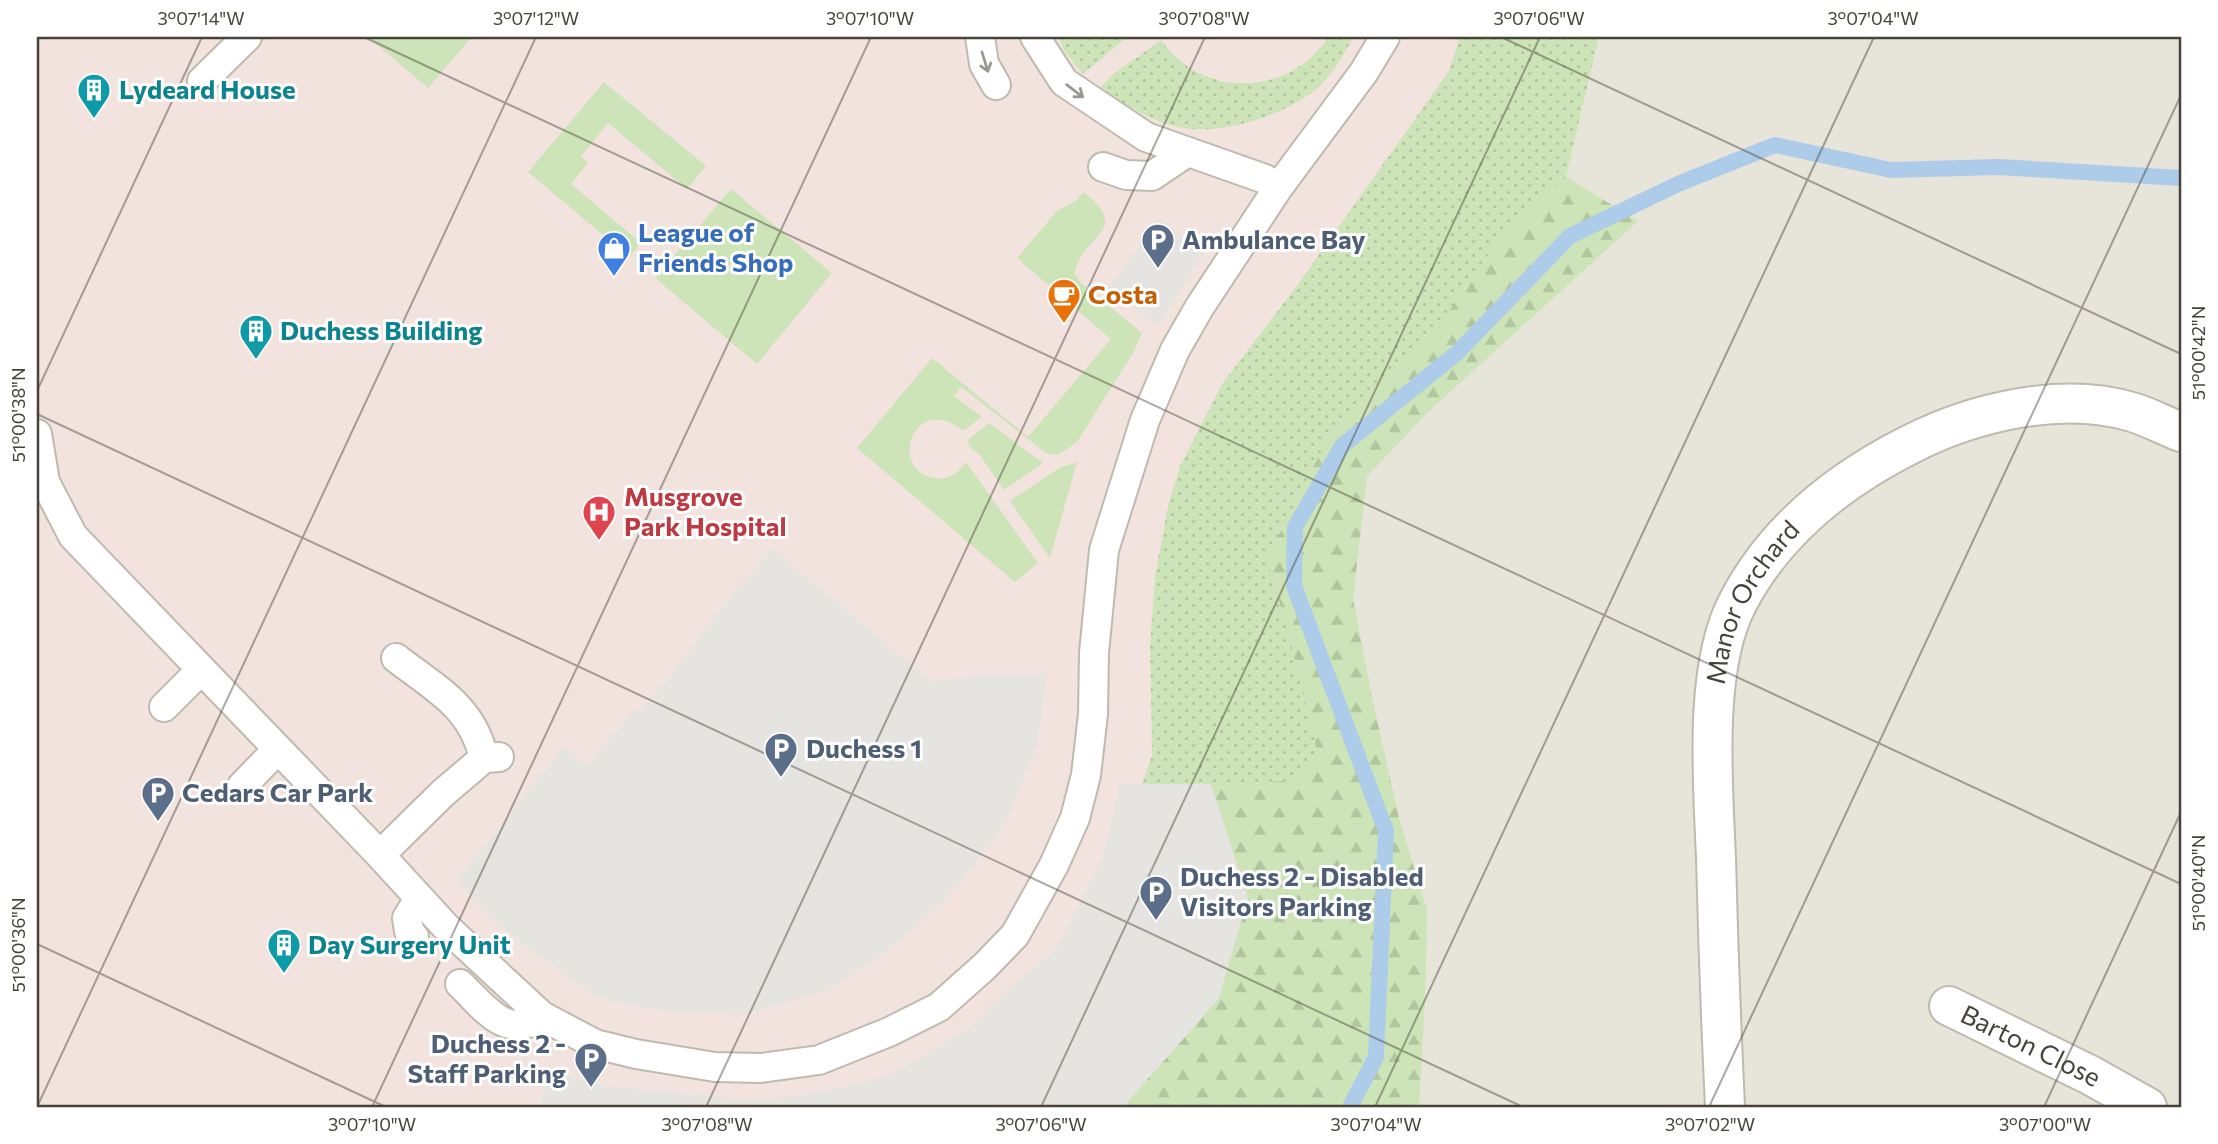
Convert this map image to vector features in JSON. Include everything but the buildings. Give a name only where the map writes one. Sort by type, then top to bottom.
[{"type":"street","name":"Manor Orchard","points":[[1725,1107],[1713,767],[1716,681],[1721,646],[1737,603],[1764,561],[1790,528],[1836,487],[1885,457],[1936,431],[1990,414],[2037,406],[2082,405],[2131,412],[2181,432]]},
{"type":"street","name":"Barton Close","points":[[1948,1006],[2090,1075],[2147,1107]]},
{"type":"lane","points":[[202,80],[247,37]]},
{"type":"lane","points":[[980,37],[984,64],[996,85]]},
{"type":"lane","points":[[1035,37],[1064,82],[1078,94],[1146,137],[1265,179],[1278,188]]},
{"type":"lane","points":[[37,434],[45,482],[73,536],[380,855],[419,899],[542,1016],[595,1044],[636,1055],[715,1067],[761,1068],[819,1060],[889,1032],[939,1007],[1015,935],[1054,865],[1075,818],[1086,775],[1093,715],[1094,653],[1104,550],[1145,420],[1175,350],[1199,308],[1278,188],[1364,72],[1385,37]]},
{"type":"lane","points":[[1103,167],[1126,175],[1152,176],[1186,153]]},
{"type":"lane","points":[[380,855],[443,793],[491,757],[472,723],[460,709],[396,658]]},
{"type":"lane","points":[[164,707],[201,670]]},
{"type":"lane","points":[[242,786],[277,750]]},
{"type":"lane","points":[[414,937],[409,931],[407,918],[419,899]]},
{"type":"lane","points":[[460,984],[496,1019],[506,1025],[531,1024],[542,1016]]},
{"type":"shaded area","name":"Musgrove Park Hospital","points":[[37,37],[1460,37],[1450,71],[1299,283],[1222,384],[1180,466],[1168,506],[1155,577],[1150,645],[1152,755],[1142,783],[1123,1107],[37,1107]]},
{"type":"shaded area","points":[[1599,37],[2181,37],[2181,1107],[1419,1107],[1427,911],[1399,818],[1353,599],[1367,476],[1431,409],[1638,221],[1566,177]]},
{"type":"shaded area","name":"Ambulance Bay","points":[[1160,219],[1205,251],[1159,326],[1108,288]]},
{"type":"shaded area","name":"Duchess 1","points":[[772,548],[931,681],[995,674],[1047,674],[1037,744],[1006,823],[945,901],[887,951],[825,992],[742,1015],[652,1010],[599,998],[523,945],[496,922],[457,881],[563,747],[588,766],[635,708],[641,713],[732,595]]},
{"type":"shaded area","name":"Duchess 2 - Disabled Visitors Parking","points":[[1120,784],[1211,784],[1248,898],[1219,998],[1123,1107],[539,1107],[551,1070],[602,1086],[757,1100],[820,1092],[887,1076],[960,1034],[1058,946],[1102,859]]},
{"type":"green space","points":[[368,37],[472,37],[428,88]]},
{"type":"green space","points":[[1059,37],[1127,37],[1083,74],[1064,51]]},
{"type":"green space","points":[[1328,37],[1353,37],[1330,75],[1320,86],[1274,113],[1236,125],[1199,129],[1172,126],[1140,112],[1101,87],[1112,75],[1161,40],[1181,62],[1202,75],[1242,83],[1262,82],[1299,67],[1315,54]]},
{"type":"green space","points":[[1460,37],[1599,37],[1566,177],[1638,221],[1431,409],[1367,476],[1353,599],[1399,818],[1427,911],[1419,1107],[1123,1107],[1219,998],[1211,784],[1142,784],[1152,755],[1150,645],[1155,577],[1168,506],[1180,466],[1222,384],[1299,283],[1449,71]]},
{"type":"green space","points":[[604,82],[706,166],[687,189],[608,123],[581,156],[588,163],[571,184],[641,243],[629,257],[528,172]]},
{"type":"green space","points":[[1566,177],[1638,221],[1431,409],[1367,476],[1353,599],[1399,818],[1427,911],[1419,1107],[1123,1107],[1219,998],[1248,899],[1211,784],[1287,781],[1317,751],[1267,559],[1326,442],[1434,333],[1502,234]]},
{"type":"green space","points":[[731,189],[832,273],[757,364],[655,278]]},
{"type":"green space","points":[[1083,192],[1098,205],[1104,216],[1104,225],[1079,261],[1075,274],[1081,283],[1142,333],[1133,353],[1077,442],[1058,455],[1046,453],[961,387],[954,396],[982,417],[963,431],[946,421],[932,420],[921,426],[913,436],[910,448],[912,461],[920,471],[934,478],[952,475],[966,462],[1038,563],[1015,582],[857,448],[932,358],[1028,437],[1111,339],[1017,258],[1057,211],[1077,200]]},
{"type":"green space","points":[[989,423],[1043,463],[1004,490],[979,454],[969,447],[968,440]]},
{"type":"green space","points":[[1077,462],[1050,558],[1010,501],[1059,468]]},
{"type":"waterway","points":[[1350,1107],[1376,1057],[1386,831],[1294,586],[1295,527],[1342,446],[1457,353],[1570,236],[1678,184],[1775,145],[1891,170],[1999,167],[2181,178]]},
{"type":"place","name":"Lydeard House","points":[[94,120]]},
{"type":"place","name":"Ambulance Bay","points":[[1158,270]]},
{"type":"place","name":"League of Friends Shop","points":[[614,278]]},
{"type":"place","name":"Costa","points":[[1064,325]]},
{"type":"place","name":"Duchess Building","points":[[256,361]]},
{"type":"place","name":"Musgrove Park Hospital","points":[[599,542]]},
{"type":"place","name":"Duchess 1","points":[[781,779]]},
{"type":"place","name":"Cedars Car Park","points":[[158,823]]},
{"type":"place","name":"Duchess 2 - Disabled Visitors Parking","points":[[1156,922]]},
{"type":"place","name":"Day Surgery Unit","points":[[284,975]]},
{"type":"place","name":"Duchess 2 - Staff Parking","points":[[591,1089]]}]
